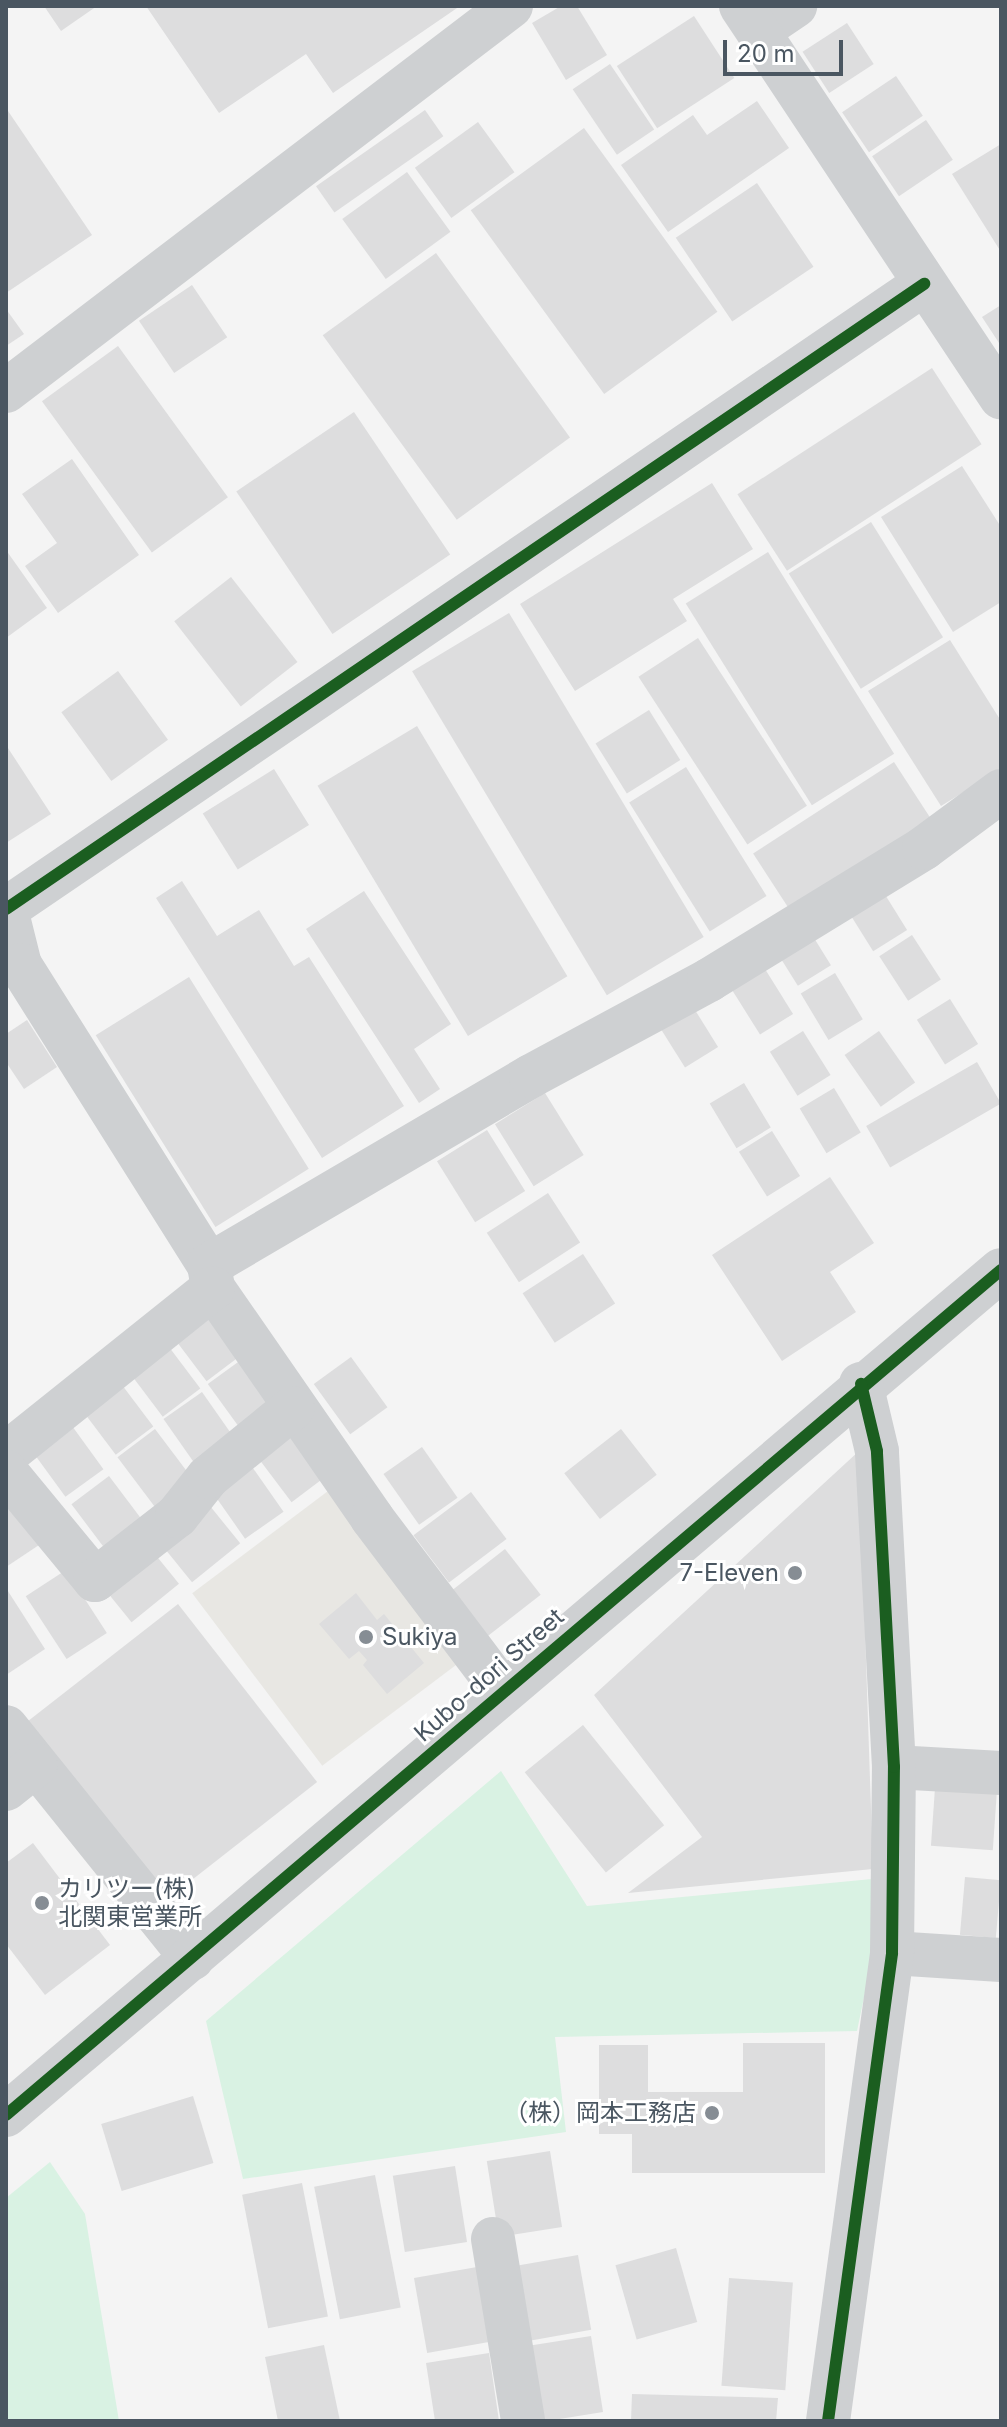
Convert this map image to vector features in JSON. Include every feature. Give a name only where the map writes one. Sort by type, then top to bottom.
[{"type":"street","points":[[6,391],[511,6]]},
{"type":"street","points":[[795,6],[749,18],[1001,398]]},
{"type":"street","points":[[503,1691],[293,1408],[20,965],[6,909],[924,284]]},
{"type":"street","points":[[6,1454],[211,1277],[531,1076],[709,980],[924,848],[1001,791]]},
{"type":"street","name":"Kubo-dori Street","points":[[6,2115],[861,1384],[1001,1270]]},
{"type":"street","points":[[828,2421],[892,1953],[894,1767],[877,1451],[861,1384]]},
{"type":"street","points":[[6,1472],[95,1580],[177,1516],[208,1477],[293,1408]]},
{"type":"street","points":[[6,1727],[21,1777],[192,1958]]},
{"type":"street","points":[[894,1767],[1001,1773]]},
{"type":"street","points":[[892,1953],[1001,1960]]},
{"type":"street","points":[[493,2239],[523,2421]]},
{"type":"shaded area","points":[[336,1485],[466,1658],[322,1766],[192,1593]]},
{"type":"green space","points":[[501,1771],[587,1906],[872,1879],[874,1949],[857,2031],[555,2037],[566,2132],[243,2179],[206,2021]]},
{"type":"green space","points":[[50,2162],[85,2214],[119,2421],[6,2421],[6,2198]]},
{"type":"building","points":[[44,6],[97,6],[61,31]]},
{"type":"building","points":[[146,6],[460,6],[333,93],[306,54],[219,113]]},
{"type":"building","points":[[561,6],[577,6],[607,55],[566,80],[532,23]]},
{"type":"building","points":[[694,16],[734,78],[657,128],[617,66]]},
{"type":"building","points":[[847,23],[874,64],[829,93],[803,52]]},
{"type":"building","points":[[610,64],[654,129],[617,155],[573,89]]},
{"type":"building","points":[[896,76],[923,116],[869,152],[842,112]]},
{"type":"building","points":[[757,101],[789,148],[668,232],[621,165],[693,115],[707,135]]},
{"type":"building","points":[[6,108],[92,235],[6,293]]},
{"type":"building","points":[[425,110],[443,136],[334,212],[316,186]]},
{"type":"building","points":[[926,120],[953,160],[899,196],[872,156]]},
{"type":"building","points":[[478,122],[514,172],[451,218],[415,168]]},
{"type":"building","points":[[584,128],[717,312],[604,394],[471,210]]},
{"type":"building","points":[[1001,144],[1001,252],[952,174]]},
{"type":"building","points":[[407,172],[450,232],[386,279],[342,219]]},
{"type":"building","points":[[757,183],[813,267],[732,322],[676,238]]},
{"type":"building","points":[[436,253],[570,437],[457,520],[323,335]]},
{"type":"building","points":[[192,285],[227,337],[174,373],[139,321]]},
{"type":"building","points":[[1001,305],[1001,346],[982,317]]},
{"type":"building","points":[[6,309],[24,334],[6,346]]},
{"type":"building","points":[[118,346],[228,497],[152,553],[42,401]]},
{"type":"building","points":[[932,368],[982,444],[787,571],[737,494]]},
{"type":"building","points":[[354,412],[450,555],[332,634],[236,491]]},
{"type":"building","points":[[72,459],[139,555],[58,613],[25,566],[57,543],[22,494]]},
{"type":"building","points":[[962,466],[1001,527],[1001,602],[953,632],[881,517]]},
{"type":"building","points":[[712,483],[753,549],[673,599],[687,621],[575,691],[520,604]]},
{"type":"building","points":[[871,522],[943,637],[861,689],[789,573]]},
{"type":"building","points":[[6,550],[47,608],[6,638]]},
{"type":"building","points":[[768,552],[894,754],[812,805],[686,603]]},
{"type":"building","points":[[231,577],[297,662],[241,706],[174,621]]},
{"type":"building","points":[[509,613],[704,937],[607,995],[412,671]]},
{"type":"building","points":[[698,638],[807,806],[747,844],[638,677]]},
{"type":"building","points":[[950,640],[1001,721],[1001,769],[941,806],[868,691]]},
{"type":"building","points":[[118,671],[168,740],[111,781],[61,712]]},
{"type":"building","points":[[649,710],[680,760],[627,793],[596,743]]},
{"type":"building","points":[[417,726],[567,976],[468,1036],[318,786]]},
{"type":"building","points":[[6,745],[51,814],[6,843]]},
{"type":"building","points":[[894,762],[931,819],[790,911],[753,853]]},
{"type":"building","points":[[686,767],[767,896],[710,931],[629,803]]},
{"type":"building","points":[[274,769],[309,825],[238,869],[203,814]]},
{"type":"building","points":[[182,881],[217,936],[259,910],[294,966],[309,957],[404,1106],[322,1158],[156,898]]},
{"type":"building","points":[[879,885],[907,930],[873,951],[845,906]]},
{"type":"building","points":[[364,891],[451,1024],[414,1049],[440,1089],[419,1103],[306,929]]},
{"type":"building","points":[[912,935],[941,979],[908,1001],[879,956]]},
{"type":"building","points":[[814,938],[831,965],[798,986],[781,959]]},
{"type":"building","points":[[765,969],[793,1014],[760,1035],[732,990]]},
{"type":"building","points":[[835,973],[863,1019],[829,1040],[801,994]]},
{"type":"building","points":[[189,977],[309,1169],[215,1227],[96,1035]]},
{"type":"building","points":[[950,999],[978,1044],[945,1065],[917,1020]]},
{"type":"building","points":[[690,1002],[718,1047],[685,1068],[657,1023]]},
{"type":"building","points":[[27,1020],[57,1067],[24,1089],[6,1062],[6,1034]]},
{"type":"building","points":[[803,1031],[831,1075],[797,1096],[770,1052]]},
{"type":"building","points":[[879,1031],[915,1083],[881,1107],[845,1055]]},
{"type":"building","points":[[977,1062],[1001,1104],[890,1168],[866,1126]]},
{"type":"building","points":[[744,1083],[771,1128],[736,1148],[710,1104]]},
{"type":"building","points":[[834,1088],[861,1133],[826,1153],[800,1109]]},
{"type":"building","points":[[545,1093],[584,1155],[534,1186],[495,1124]]},
{"type":"building","points":[[487,1130],[525,1191],[475,1222],[437,1161]]},
{"type":"building","points":[[772,1131],[800,1176],[767,1197],[739,1152]]},
{"type":"building","points":[[830,1177],[874,1243],[830,1272],[856,1312],[782,1361],[712,1255]]},
{"type":"building","points":[[548,1193],[580,1242],[519,1282],[487,1233]]},
{"type":"building","points":[[583,1254],[615,1303],[555,1343],[523,1293]]},
{"type":"building","points":[[206,1304],[243,1354],[207,1381],[169,1332]]},
{"type":"building","points":[[163,1339],[200,1389],[163,1417],[125,1367]]},
{"type":"building","points":[[245,1357],[282,1408],[245,1435],[208,1384]]},
{"type":"building","points":[[351,1357],[387,1407],[350,1434],[314,1384]]},
{"type":"building","points":[[116,1377],[153,1427],[116,1455],[78,1405]]},
{"type":"building","points":[[202,1392],[238,1443],[199,1470],[163,1419]]},
{"type":"building","points":[[67,1419],[103,1469],[65,1497],[29,1447]]},
{"type":"building","points":[[291,1425],[328,1475],[292,1502],[254,1453]]},
{"type":"building","points":[[155,1429],[192,1479],[155,1507],[117,1457]]},
{"type":"building","points":[[621,1429],[657,1475],[600,1519],[564,1473]]},
{"type":"building","points":[[422,1447],[458,1498],[419,1525],[383,1474]]},
{"type":"building","name":"7-Eleven","points":[[859,1451],[873,1869],[628,1893],[702,1837],[594,1695]]},
{"type":"building","points":[[248,1461],[284,1512],[245,1539],[209,1488]]},
{"type":"building","points":[[109,1476],[146,1526],[109,1554],[71,1504]]},
{"type":"building","points":[[6,1487],[42,1543],[6,1567]]},
{"type":"building","points":[[471,1492],[507,1539],[449,1582],[413,1535]]},
{"type":"building","points":[[210,1506],[240,1543],[192,1582],[162,1545]]},
{"type":"building","points":[[150,1548],[179,1584],[132,1622],[103,1586]]},
{"type":"building","points":[[505,1549],[541,1595],[484,1639],[448,1593]]},
{"type":"building","points":[[66,1570],[107,1633],[67,1659],[26,1596]]},
{"type":"building","points":[[6,1588],[45,1649],[6,1675]]},
{"type":"building","name":"Sukiya","points":[[356,1593],[377,1620],[384,1614],[424,1663],[387,1694],[363,1665],[367,1660],[359,1651],[349,1659],[319,1624]]},
{"type":"building","points":[[178,1604],[317,1782],[158,1906],[19,1728]]},
{"type":"building","points":[[583,1725],[664,1825],[606,1872],[525,1772]]},
{"type":"building","points":[[935,1788],[997,1792],[993,1850],[931,1846]]},
{"type":"building","name":"カリツー(株) 北関東営業所","points":[[33,1843],[110,1945],[45,1995],[6,1944],[6,1863]]},
{"type":"building","points":[[965,1877],[1001,1880],[996,1938],[960,1935]]},
{"type":"building","name":"（株）岡本工務店","points":[[743,2043],[825,2043],[825,2173],[632,2173],[632,2134],[599,2134],[599,2045],[648,2045],[648,2092],[743,2092]]},
{"type":"building","points":[[193,2096],[213,2163],[122,2191],[101,2124]]},
{"type":"building","points":[[550,2151],[562,2227],[499,2237],[487,2161]]},
{"type":"building","points":[[455,2166],[467,2242],[405,2252],[393,2176]]},
{"type":"building","points":[[375,2175],[401,2308],[340,2319],[314,2187]]},
{"type":"building","points":[[302,2183],[328,2317],[268,2328],[242,2195]]},
{"type":"building","points":[[676,2248],[697,2322],[637,2339],[615,2265]]},
{"type":"building","points":[[578,2255],[591,2330],[528,2341],[515,2266]]},
{"type":"building","points":[[477,2267],[490,2342],[427,2353],[414,2278]]},
{"type":"building","points":[[729,2278],[793,2282],[785,2390],[721,2386]]},
{"type":"building","points":[[591,2336],[603,2412],[541,2421],[529,2346]]},
{"type":"building","points":[[324,2345],[340,2421],[278,2421],[265,2357]]},
{"type":"building","points":[[489,2353],[499,2421],[435,2421],[426,2363]]},
{"type":"building","points":[[632,2394],[778,2398],[776,2421],[631,2421]]},
{"type":"cycle path","points":[[6,909],[924,284]]},
{"type":"cycle path","points":[[6,2115],[1001,1270]]},
{"type":"cycle path","points":[[828,2421],[892,1953],[894,1767],[877,1451],[861,1384]]},
{"type":"place","name":"7-Eleven","points":[[795,1573]]},
{"type":"place","name":"Sukiya","points":[[366,1637]]},
{"type":"place","name":"カリツー(株) 北関東営業所","points":[[42,1903]]},
{"type":"place","name":"（株）岡本工務店","points":[[712,2113]]}]
